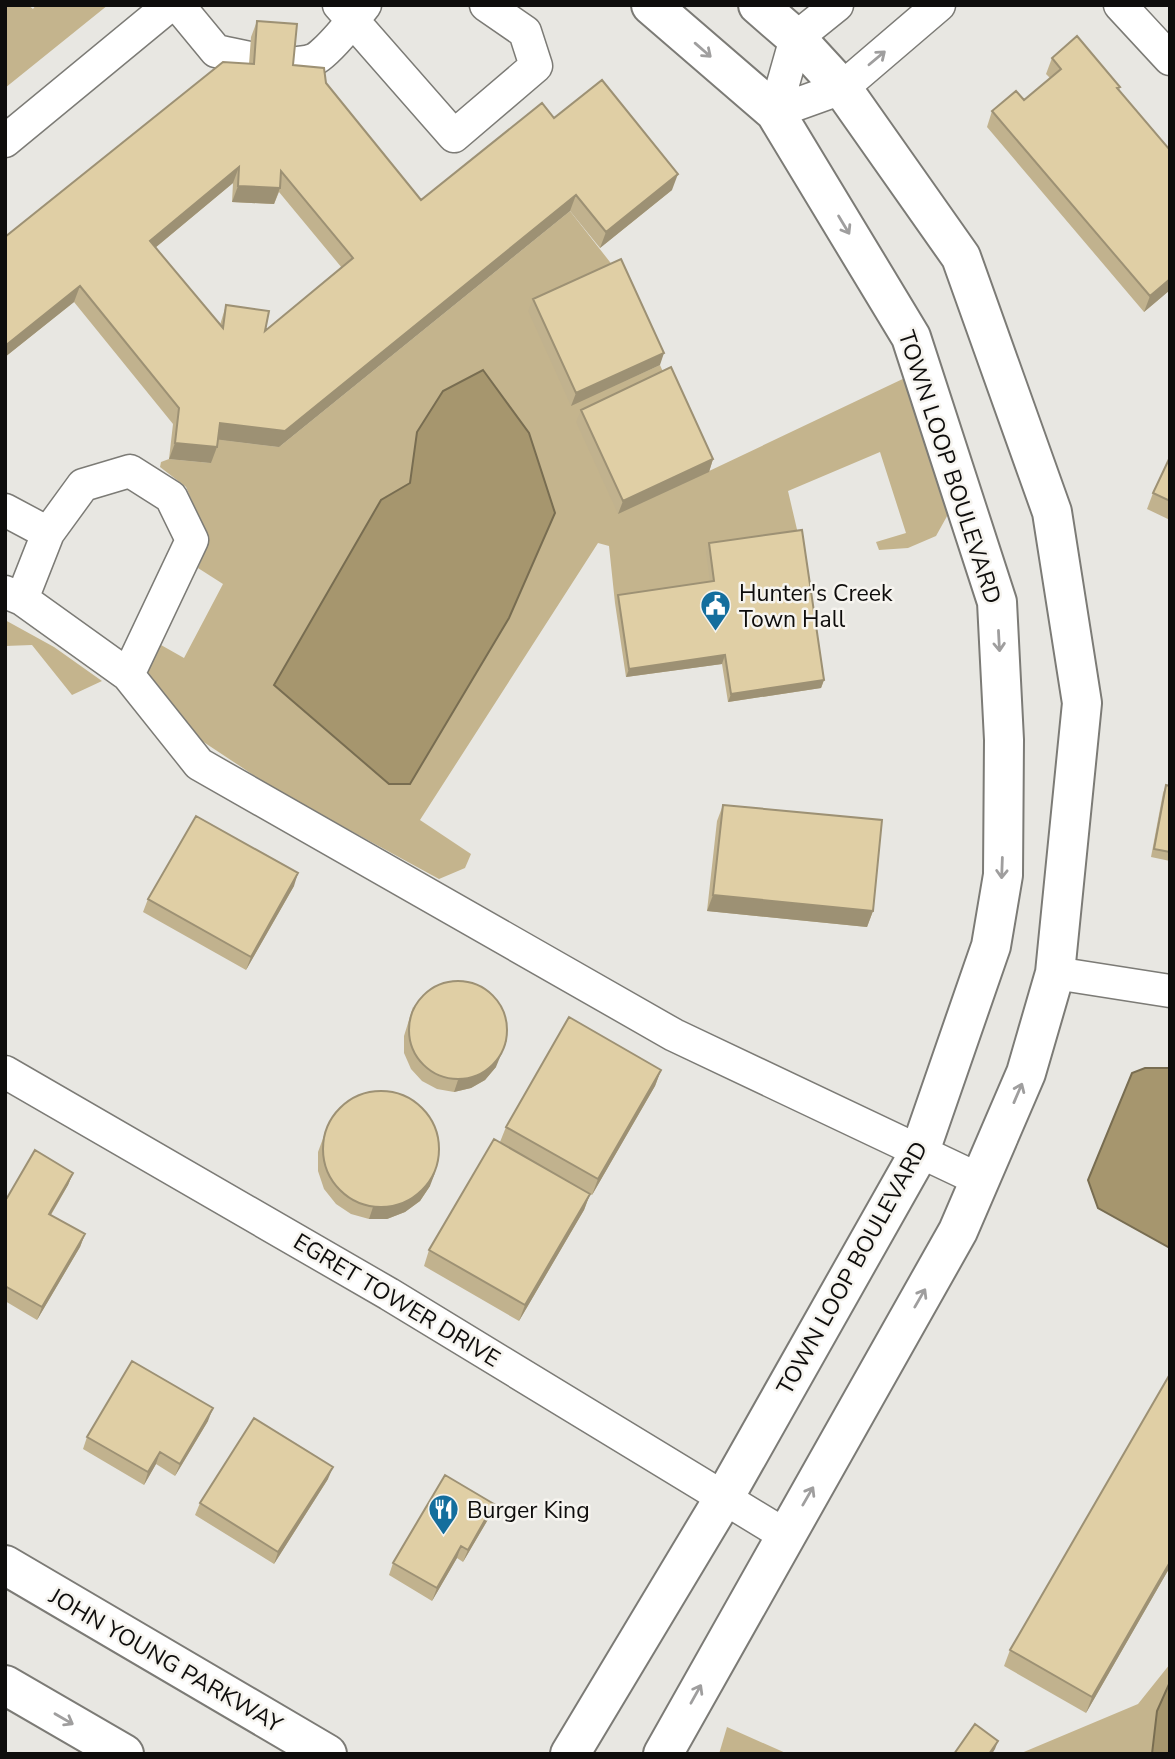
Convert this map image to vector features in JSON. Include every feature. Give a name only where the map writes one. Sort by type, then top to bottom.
[{"type":"main road","name":"TOWN LOOP BOULEVARD","points":[[570,1754],[725,1496],[920,1151],[991,946],[1003,876],[1004,740],[997,601],[911,337],[775,112],[651,5]]},
{"type":"main road","points":[[663,1754],[958,1231],[1026,1073],[1055,973],[1082,703],[1052,512],[961,257],[842,88],[796,38],[758,5]]},
{"type":"main road","name":"JOHN YOUNG PARKWAY","points":[[5,1565],[327,1754]]},
{"type":"main road","points":[[5,1685],[124,1754]]},
{"type":"street","points":[[5,141],[170,5]]},
{"type":"street","points":[[177,5],[216,51],[289,63],[314,60],[352,11],[454,136],[536,66],[525,32],[486,5]]},
{"type":"street","points":[[775,112],[796,38],[837,5]]},
{"type":"street","points":[[775,112],[842,88],[940,5]]},
{"type":"street","points":[[1120,5],[1170,59]]},
{"type":"street","points":[[128,676],[192,540],[171,497],[130,471],[83,485],[48,533],[13,596],[128,676],[199,764],[674,1035],[981,1180]]},
{"type":"street","points":[[5,510],[48,533]]},
{"type":"street","points":[[1055,973],[1170,991]]},
{"type":"street","name":"EGRET TOWER DRIVE","points":[[5,1072],[389,1294],[725,1496],[785,1535]]},
{"type":"shaded area","points":[[5,5],[28,5],[33,9],[36,5],[108,5],[5,88]]},
{"type":"shaded area","points":[[570,211],[617,271],[571,405],[660,365],[707,472],[909,376],[951,509],[936,536],[908,548],[879,550],[876,542],[906,533],[880,452],[788,491],[799,538],[711,590],[615,603],[609,546],[598,543],[420,820],[471,854],[465,868],[439,879],[276,790],[199,739],[145,670],[161,645],[184,658],[223,584],[198,568],[209,542],[186,487],[160,467],[161,462],[169,459],[211,463],[214,439],[279,447]]},
{"type":"shaded area","points":[[483,370],[529,433],[555,513],[509,618],[410,784],[389,784],[274,685],[381,500],[410,483],[417,432],[443,391]]},
{"type":"shaded area","points":[[5,620],[54,647],[102,681],[72,695],[32,645],[5,646]]},
{"type":"shaded area","points":[[1145,1068],[1170,1068],[1170,1248],[1098,1208],[1088,1180],[1132,1073]]},
{"type":"shaded area","points":[[1170,1664],[1170,1754],[1019,1754],[1138,1704]]},
{"type":"shaded area","points":[[1170,1682],[1170,1754],[1152,1754],[1157,1711]]},
{"type":"shaded area","points":[[727,1727],[788,1754],[719,1754]]},
{"type":"building","points":[[257,21],[297,24],[293,65],[324,68],[326,83],[421,200],[542,103],[554,118],[602,80],[678,174],[606,232],[576,195],[285,431],[220,423],[217,447],[175,443],[179,408],[80,286],[5,346],[5,237],[223,62],[254,64]],"holes":[[[239,167],[238,186],[280,188],[281,171],[353,258],[265,331],[269,311],[226,305],[223,328],[150,241]]]},
{"type":"building","points":[[1077,36],[1170,150],[1170,279],[1150,296],[992,111],[1016,91],[1024,100],[1061,69],[1052,58]]},
{"type":"building","points":[[621,259],[664,353],[576,393],[533,299]]},
{"type":"building","points":[[671,367],[713,459],[623,501],[581,410]]},
{"type":"building","points":[[1170,457],[1170,501],[1153,493]]},
{"type":"building","name":"Hunter's Creek Town Hall","points":[[802,530],[824,680],[731,694],[725,655],[629,669],[618,595],[714,581],[709,543]]},
{"type":"building","points":[[1166,785],[1170,786],[1170,852],[1154,849]]},
{"type":"building","points":[[723,805],[882,820],[873,911],[713,895]]},
{"type":"building","points":[[196,816],[298,873],[251,957],[148,899]]},
{"type":"building","points":[[458,981],[477,984],[493,995],[504,1011],[507,1030],[504,1049],[493,1065],[477,1076],[458,1079],[439,1076],[423,1065],[412,1049],[409,1030],[412,1011],[423,995],[439,984]]},
{"type":"building","points":[[569,1017],[661,1070],[598,1179],[506,1127]]},
{"type":"building","points":[[381,1091],[403,1095],[422,1108],[435,1127],[439,1149],[435,1171],[422,1190],[403,1203],[381,1207],[359,1203],[340,1190],[327,1171],[323,1149],[327,1127],[340,1108],[359,1095]]},
{"type":"building","points":[[494,1139],[590,1194],[525,1305],[429,1250]]},
{"type":"building","points":[[35,1150],[73,1173],[49,1214],[85,1234],[42,1307],[5,1286],[5,1197],[7,1198]]},
{"type":"building","points":[[132,1361],[213,1408],[180,1464],[160,1452],[148,1472],[87,1437]]},
{"type":"building","points":[[1170,1374],[1170,1562],[1092,1697],[1010,1650]]},
{"type":"building","points":[[254,1418],[333,1467],[278,1552],[200,1503]]},
{"type":"building","name":"Burger King","points":[[445,1475],[494,1504],[468,1550],[461,1546],[437,1588],[393,1563]]},
{"type":"building","points":[[975,1724],[998,1741],[989,1754],[954,1754]]},
{"type":"place","name":"Hunter's Creek Town Hall","points":[[716,633]]},
{"type":"place","name":"Burger King","points":[[444,1537]]}]
